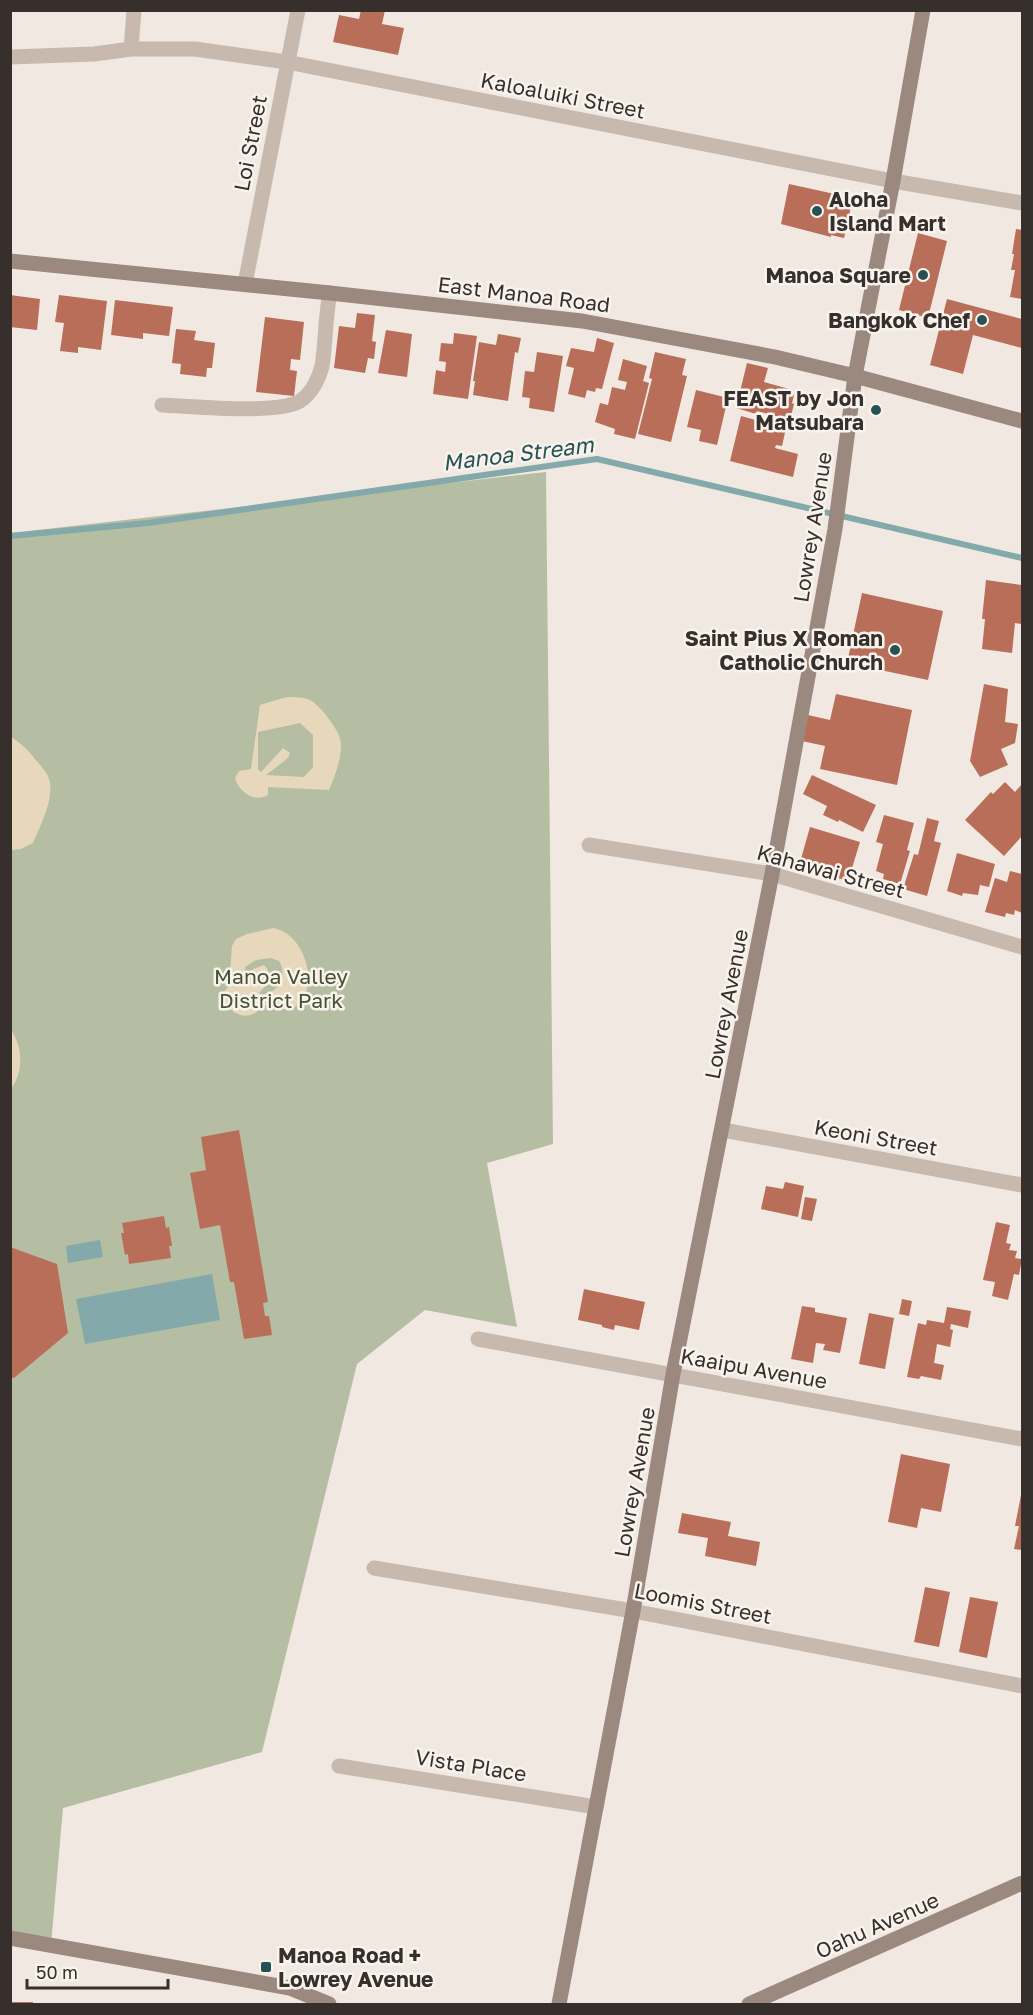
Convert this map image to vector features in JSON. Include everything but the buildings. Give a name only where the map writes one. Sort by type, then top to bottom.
[{"type":"street","points":[[131,49],[134,10]]},
{"type":"street","name":"Loi Street","points":[[245,284],[298,10]]},
{"type":"street","name":"Lowrey Avenue","points":[[559,2004],[633,1611],[673,1374],[723,1130],[835,529],[855,376],[923,10]]},
{"type":"street","name":"Kaloaluiki Street","points":[[10,57],[94,54],[131,49],[195,49],[287,62],[893,181],[1023,203]]},
{"type":"street","name":"East Manoa Road","points":[[10,261],[582,321],[775,357],[1023,421]]},
{"type":"street","points":[[162,405],[278,409],[299,402],[309,394],[322,366],[326,312],[330,293]]},
{"type":"street","name":"Kahawai Street","points":[[589,845],[772,874],[1023,947]]},
{"type":"street","name":"Keoni Street","points":[[723,1130],[1023,1185]]},
{"type":"street","name":"Kaaipu Avenue","points":[[478,1339],[1023,1439]]},
{"type":"street","name":"Loomis Street","points":[[374,1568],[633,1611],[1023,1686]]},
{"type":"street","name":"Vista Place","points":[[339,1766],[597,1807]]},
{"type":"street","name":"Oahu Avenue","points":[[749,2004],[1023,1883]]},
{"type":"street","points":[[10,1938],[290,1988],[329,2004]]},
{"type":"green space","name":"Manoa Valley District Park","points":[[546,472],[553,1144],[487,1163],[517,1327],[425,1310],[357,1364],[262,1752],[63,1808],[51,1945],[11,1938],[11,533]]},
{"type":"sand","points":[[287,697],[302,698],[315,703],[325,714],[335,727],[341,745],[339,762],[329,790],[268,787],[268,795],[258,798],[248,795],[240,788],[235,778],[239,771],[251,769],[260,705]],"holes":[[[300,723],[313,735],[313,767],[304,777],[266,775],[288,758],[290,753],[283,748],[261,772],[258,769],[258,732]]]},
{"type":"sand","points":[[11,737],[27,750],[48,776],[50,794],[46,812],[33,843],[21,849],[11,850]]},
{"type":"sand","points":[[273,928],[284,932],[294,940],[306,963],[308,976],[303,999],[295,1007],[283,1009],[263,1005],[252,1015],[245,1016],[234,1012],[224,1002],[221,995],[229,986],[232,946],[236,939]],"holes":[[[271,958],[279,961],[283,973],[280,983],[273,991],[262,995],[259,993],[270,976],[264,965],[253,969],[250,976],[244,979],[245,967],[256,960]]]},
{"type":"sand","points":[[11,1030],[20,1052],[20,1067],[11,1089]]},
{"type":"water","points":[[100,1240],[103,1257],[68,1263],[66,1246]]},
{"type":"water","points":[[212,1274],[220,1320],[85,1344],[76,1299]]},
{"type":"waterway","name":"Manoa Stream","points":[[10,536],[148,523],[597,459],[1022,558]]},
{"type":"place","name":"Aloha Island Mart","points":[[817,211]]},
{"type":"place","name":"Manoa Square","points":[[923,275]]},
{"type":"place","name":"Bangkok Chef","points":[[982,320]]},
{"type":"place","name":"FEAST by Jon Matsubara","points":[[876,410]]},
{"type":"place","name":"Saint Pius X Roman Catholic Church","points":[[895,650]]},
{"type":"place","name":"Manoa Road + Lowrey Avenue","points":[[266,1967]]}]
